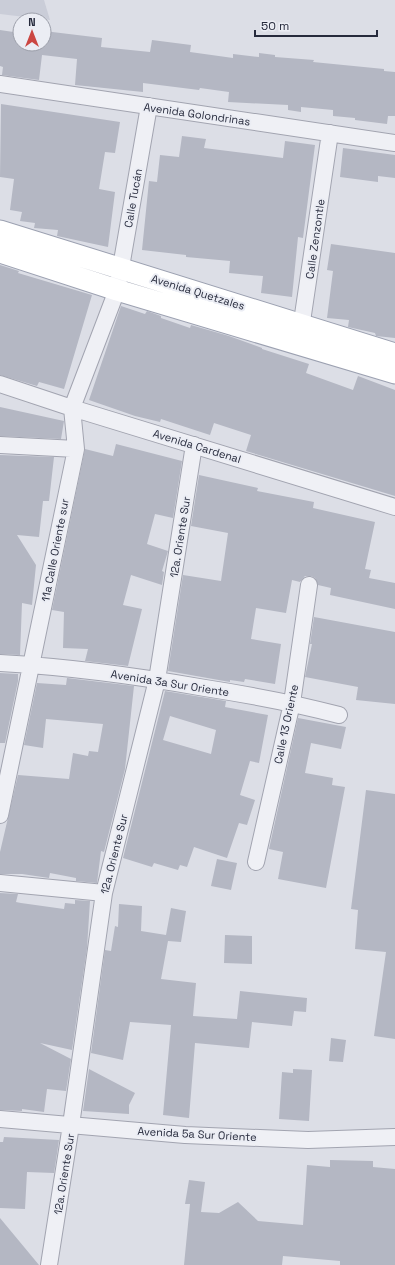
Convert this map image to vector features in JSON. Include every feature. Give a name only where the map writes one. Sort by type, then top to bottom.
[{"type":"main road","name":"Avenida Quetzales","points":[[0,231],[121,268],[300,334],[395,373]]},
{"type":"main road","name":"Avenida Quetzales","points":[[0,252],[117,290],[300,334],[395,354]]},
{"type":"street","name":"Avenida Golondrinas","points":[[0,84],[395,143]]},
{"type":"street","name":"Calle Tucán","points":[[117,290],[149,106]]},
{"type":"street","name":"Calle Zenzontle","points":[[300,334],[330,133]]},
{"type":"street","name":"11a Calle Oriente sur","points":[[0,815],[76,449],[72,408],[117,290]]},
{"type":"street","name":"Avenida Cardenal","points":[[0,384],[72,408],[395,507]]},
{"type":"street","points":[[0,445],[76,449]]},
{"type":"street","name":"12a. Oriente Sur","points":[[49,1265],[71,1125],[104,893],[157,680],[194,445]]},
{"type":"street","name":"Calle 13 Oriente","points":[[256,862],[292,703],[310,585]]},
{"type":"street","name":"Avenida 3a Sur Oriente","points":[[0,663],[32,665],[157,680],[292,703],[339,715]]},
{"type":"street","points":[[0,883],[104,893]]},
{"type":"street","name":"Avenida 5a Sur Oriente","points":[[0,1119],[186,1135],[308,1140],[395,1138]]},
{"type":"shaded area","points":[[0,0],[44,0],[48,12],[12,12],[12,15],[0,14]]},
{"type":"building","points":[[0,30],[12,32],[12,52],[52,52],[52,32],[102,38],[101,47],[150,52],[152,40],[191,45],[190,52],[233,58],[233,54],[259,57],[259,53],[275,55],[275,57],[314,60],[313,62],[384,69],[384,71],[395,72],[395,116],[388,116],[387,124],[355,120],[355,118],[333,116],[333,110],[301,107],[301,112],[288,110],[288,105],[228,102],[229,92],[200,88],[199,90],[143,83],[143,92],[75,85],[77,59],[42,55],[39,80],[2,75],[3,67],[0,66]]},
{"type":"building","points":[[1,104],[120,122],[115,153],[105,152],[99,189],[115,192],[108,247],[57,236],[58,230],[34,228],[35,223],[20,221],[22,212],[10,210],[14,179],[0,177]]},
{"type":"building","points":[[182,136],[206,139],[204,148],[283,158],[285,141],[315,145],[303,238],[298,237],[292,297],[261,293],[263,276],[229,273],[230,261],[186,257],[186,255],[142,250],[149,181],[157,182],[160,155],[179,157]]},
{"type":"building","points":[[343,148],[395,155],[395,178],[378,176],[378,182],[340,177]]},
{"type":"building","points":[[331,244],[395,253],[395,338],[376,336],[375,333],[348,327],[349,320],[327,318],[333,271],[327,270]]},
{"type":"building","points":[[0,265],[19,271],[18,273],[92,295],[64,389],[39,382],[37,386],[0,375]]},
{"type":"building","points":[[121,306],[145,314],[147,311],[161,316],[161,318],[190,328],[191,325],[229,336],[262,349],[309,364],[306,373],[353,390],[358,376],[395,390],[395,496],[246,451],[251,435],[214,423],[210,435],[161,419],[160,422],[135,416],[89,400]]},
{"type":"building","points":[[0,407],[64,421],[61,439],[0,436]]},
{"type":"building","points":[[116,444],[182,461],[173,518],[155,514],[147,544],[168,551],[162,571],[164,572],[162,585],[131,575],[123,605],[142,609],[128,666],[85,661],[88,649],[63,648],[64,612],[52,610],[85,449],[113,456]]},
{"type":"building","points":[[0,455],[54,457],[49,501],[43,501],[39,537],[17,535],[36,565],[32,605],[22,603],[20,655],[0,654]]},
{"type":"building","points":[[199,475],[258,488],[257,491],[314,502],[313,508],[375,522],[365,569],[371,570],[369,578],[395,583],[395,609],[330,595],[331,588],[318,585],[315,578],[305,576],[300,582],[292,580],[286,613],[256,608],[251,639],[281,644],[275,684],[245,679],[244,682],[230,680],[230,682],[168,671],[183,575],[221,581],[228,533],[191,526]]},
{"type":"building","points":[[314,617],[395,632],[395,704],[356,700],[358,687],[305,677],[312,644],[310,644]]},
{"type":"building","points":[[0,673],[18,674],[18,681],[5,743],[0,743]]},
{"type":"building","points":[[67,678],[134,686],[125,769],[104,852],[101,851],[97,883],[76,881],[76,878],[50,873],[49,878],[22,874],[0,874],[0,852],[18,775],[69,779],[73,753],[88,756],[89,751],[98,752],[103,724],[46,719],[43,748],[24,745],[37,683],[66,685]]},
{"type":"building","points":[[165,691],[226,701],[225,707],[268,715],[259,763],[250,761],[240,795],[255,800],[247,825],[239,823],[227,858],[194,847],[187,867],[180,865],[178,870],[154,863],[152,867],[123,858]],"holes":[[[170,716],[216,730],[211,754],[163,740]]]},
{"type":"building","points":[[298,718],[346,727],[341,749],[311,743],[305,773],[333,778],[332,785],[345,787],[326,888],[278,879],[283,852],[269,849]]},
{"type":"building","points":[[366,790],[395,794],[395,1039],[374,1036],[386,952],[355,949],[358,910],[351,909]]},
{"type":"building","points":[[217,859],[237,863],[231,890],[211,886]]},
{"type":"building","points":[[0,893],[18,894],[16,902],[64,909],[65,903],[75,904],[75,900],[90,901],[87,948],[72,1050],[40,1043],[71,1059],[66,1091],[47,1089],[44,1112],[22,1109],[22,1111],[0,1110]]},
{"type":"building","points":[[119,904],[142,906],[141,931],[166,935],[171,908],[186,911],[181,942],[168,941],[161,979],[196,983],[193,1016],[237,1019],[240,991],[307,998],[306,1012],[294,1011],[292,1026],[252,1022],[249,1048],[195,1043],[189,1118],[163,1115],[171,1025],[130,1022],[123,1060],[91,1053],[105,950],[111,951],[115,926],[118,927]]},
{"type":"building","points":[[225,935],[252,936],[252,964],[224,963]]},
{"type":"building","points":[[331,1038],[346,1040],[343,1062],[329,1061]]},
{"type":"building","points":[[89,1069],[135,1093],[129,1105],[129,1114],[83,1111]]},
{"type":"building","points":[[293,1069],[312,1070],[309,1121],[279,1119],[282,1072],[293,1073]]},
{"type":"building","points":[[4,1137],[59,1140],[54,1173],[27,1172],[25,1209],[0,1208],[0,1142],[3,1142]]},
{"type":"building","points":[[330,1160],[373,1161],[373,1167],[395,1169],[395,1265],[340,1265],[340,1261],[283,1256],[282,1265],[184,1265],[190,1204],[185,1204],[189,1180],[205,1182],[201,1212],[219,1213],[238,1202],[258,1221],[303,1225],[307,1165],[330,1167]]},
{"type":"building","points":[[0,1218],[39,1265],[0,1265]]}]
